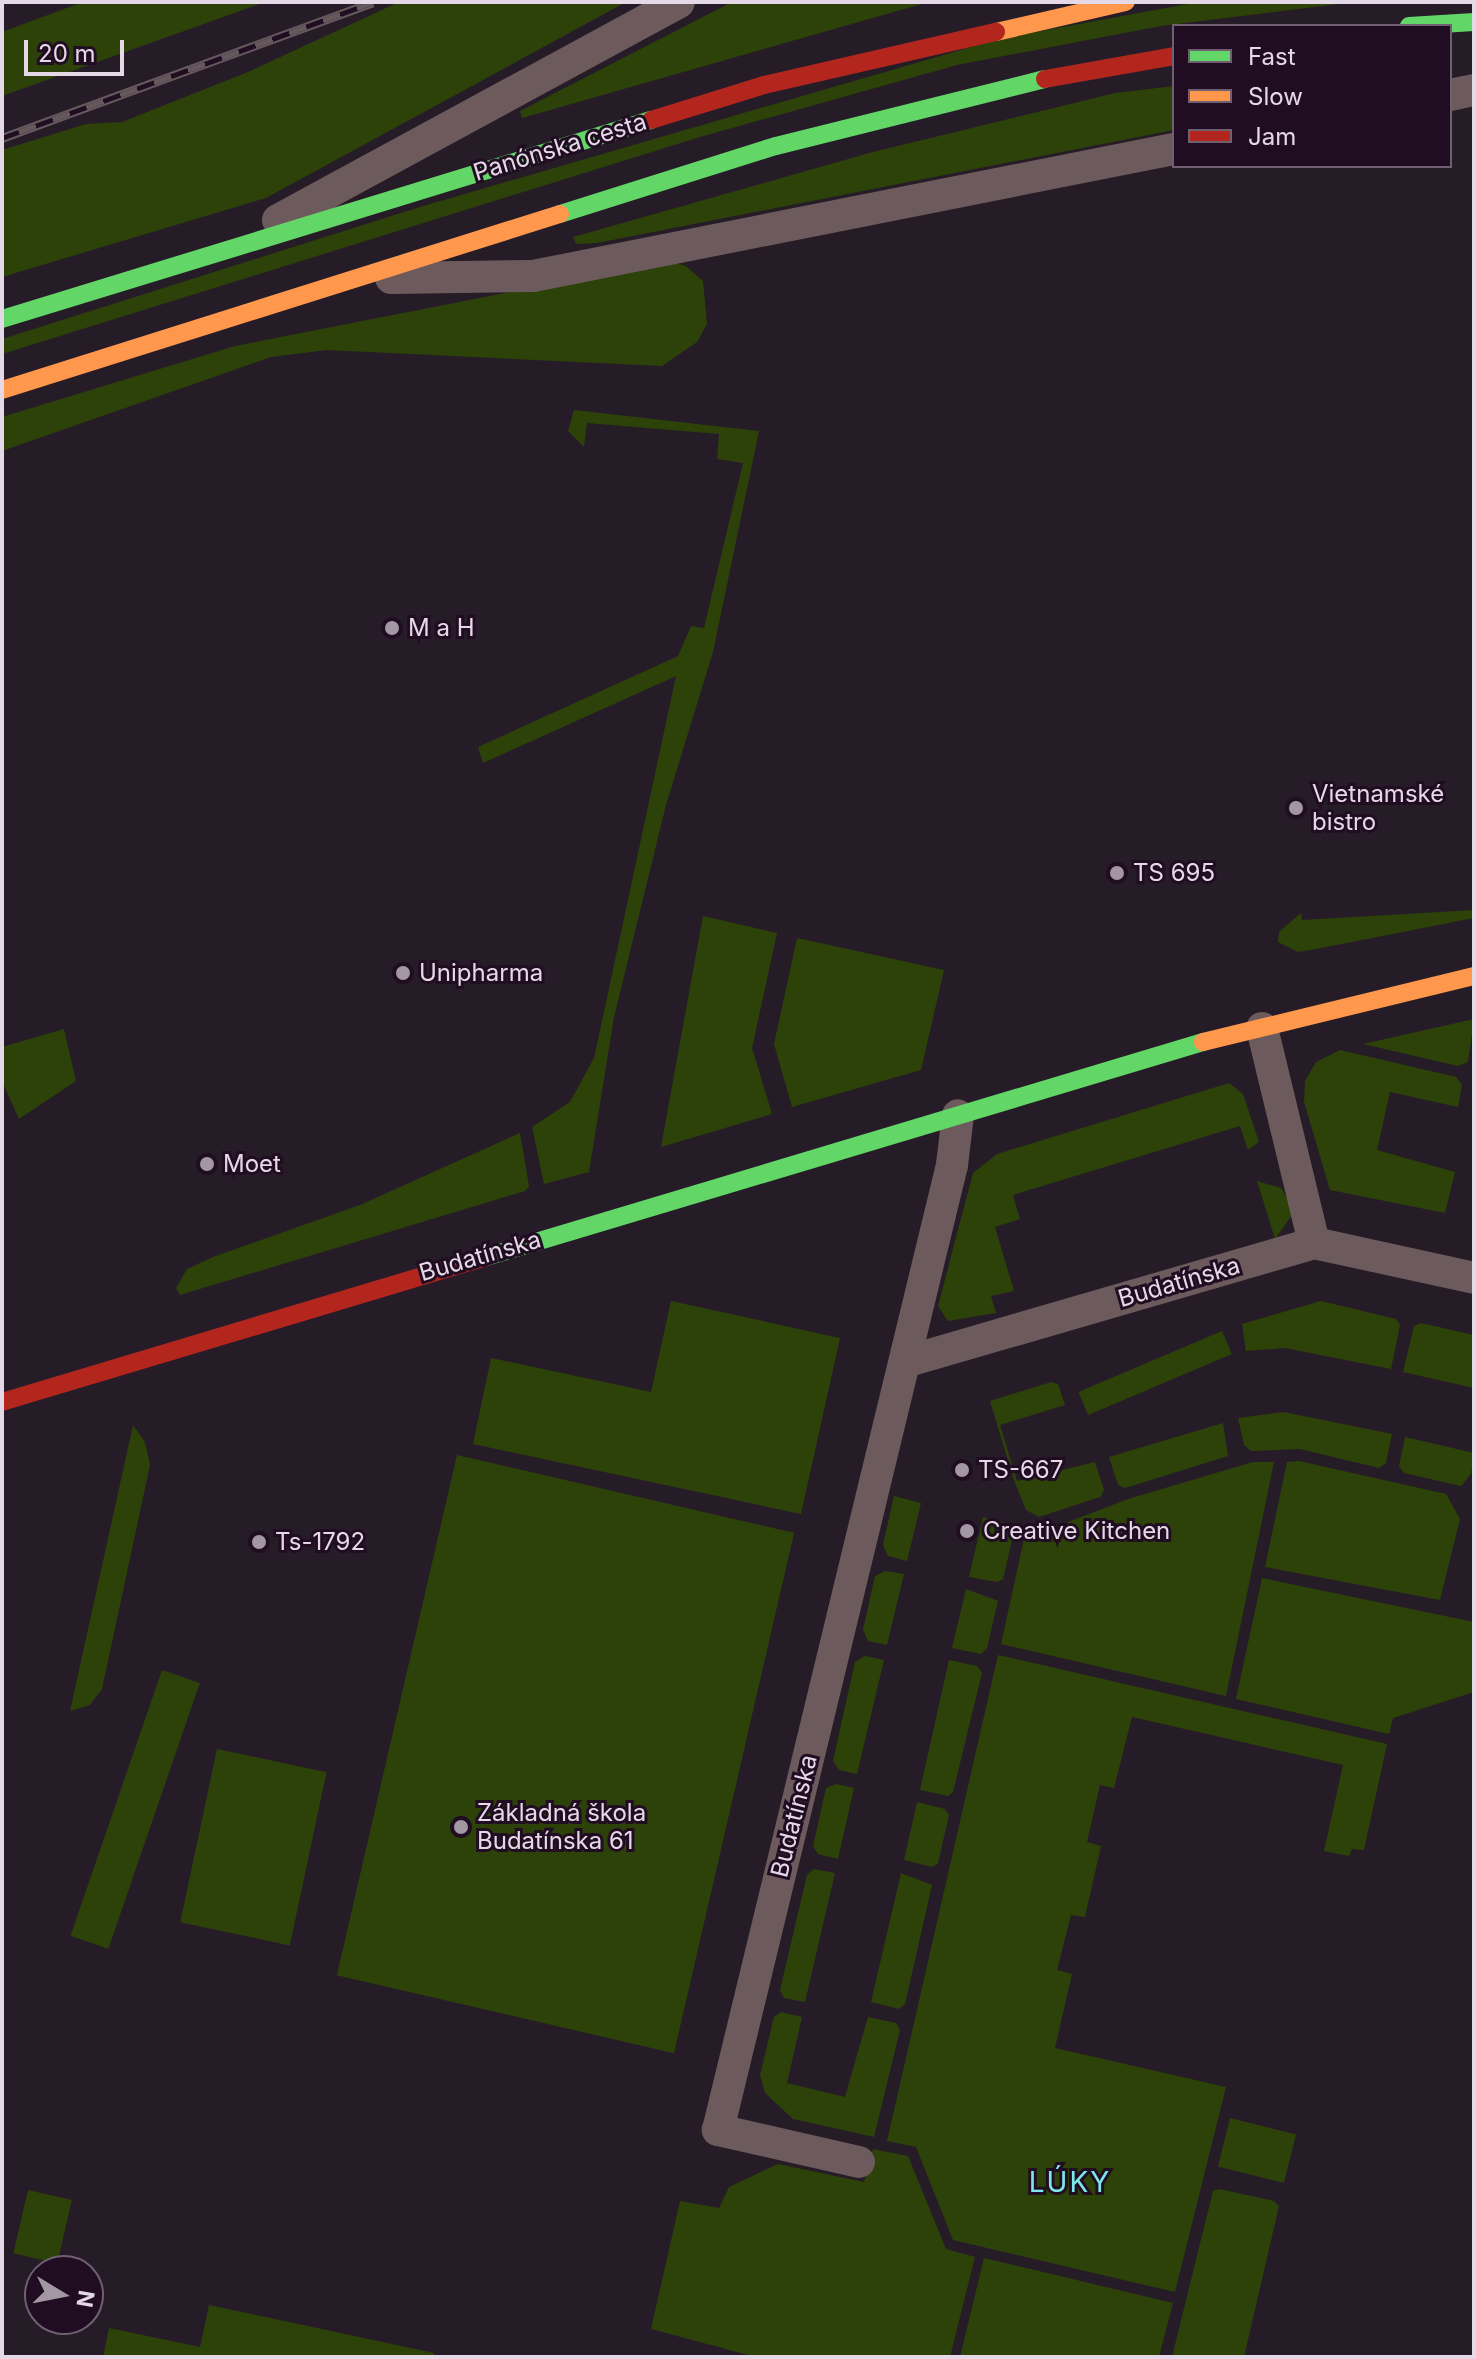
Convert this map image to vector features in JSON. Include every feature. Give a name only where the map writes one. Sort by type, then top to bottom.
[{"type":"main road","name":"Panónska cesta","points":[[2,319],[764,85],[1126,2]]},
{"type":"main road","points":[[1442,24],[1474,22]]},
{"type":"main road","points":[[2,390],[348,278],[776,146],[1035,81],[1172,56]]},
{"type":"main road","name":"Budatínska","points":[[2,1402],[958,1115],[1262,1028],[1474,976]]},
{"type":"street","points":[[218,252],[679,2]]},
{"type":"street","points":[[1452,95],[1474,90]]},
{"type":"street","points":[[348,278],[533,276],[1172,149]]},
{"type":"street","points":[[1262,1028],[1314,1243]]},
{"type":"street","name":"Budatínska","points":[[859,2162],[718,2130],[952,1165],[958,1115]]},
{"type":"street","name":"Budatínska","points":[[905,1362],[1314,1243],[1474,1278]]},
{"type":"green space","points":[[83,2],[265,2],[2,96],[2,32]]},
{"type":"green space","points":[[399,2],[626,2],[266,198],[2,277],[2,150],[86,124],[122,122],[248,72]]},
{"type":"green space","points":[[732,2],[929,2],[522,118],[520,111]]},
{"type":"green space","points":[[1199,2],[1355,2],[1172,24],[957,65],[700,137],[2,354],[2,339],[420,207],[1002,38]]},
{"type":"green space","points":[[1172,86],[1172,130],[597,243],[576,244],[573,237],[873,152],[1115,93]]},
{"type":"green space","points":[[668,261],[686,266],[703,281],[707,324],[697,342],[662,366],[327,350],[271,357],[2,451],[2,417],[235,346]]},
{"type":"green space","points":[[574,410],[759,431],[713,652],[666,805],[614,1017],[589,1172],[544,1184],[532,1127],[570,1102],[594,1058],[676,676],[483,763],[478,747],[678,656],[691,626],[704,628],[743,463],[717,459],[719,434],[587,423],[584,447],[568,431]]},
{"type":"green space","points":[[1474,910],[1474,918],[1298,952],[1278,942],[1279,932],[1301,913],[1302,920]]},
{"type":"green space","points":[[703,916],[777,933],[752,1048],[772,1114],[661,1147]]},
{"type":"green space","points":[[797,938],[944,970],[921,1070],[792,1107],[774,1044]]},
{"type":"green space","points":[[1474,1019],[1468,1062],[1458,1066],[1363,1044]]},
{"type":"green space","points":[[64,1029],[76,1081],[19,1119],[2,1081],[2,1047]]},
{"type":"green space","points":[[1340,1050],[1456,1077],[1462,1085],[1458,1107],[1390,1092],[1377,1150],[1455,1172],[1445,1213],[1330,1190],[1304,1102],[1305,1081],[1316,1062]]},
{"type":"green space","points":[[1229,1083],[1243,1094],[1259,1142],[1248,1150],[1240,1126],[1013,1195],[1020,1219],[995,1227],[1014,1291],[991,1296],[996,1313],[948,1321],[938,1306],[973,1173],[997,1154]]},
{"type":"green space","points":[[520,1133],[529,1186],[525,1191],[180,1295],[176,1288],[187,1269],[213,1257],[360,1205]]},
{"type":"green space","points":[[1257,1181],[1281,1188],[1290,1203],[1292,1215],[1275,1239]]},
{"type":"green space","points":[[671,1301],[840,1338],[801,1514],[473,1444],[491,1358],[651,1392]]},
{"type":"green space","points":[[1321,1301],[1396,1319],[1400,1325],[1391,1369],[1285,1348],[1246,1351],[1242,1324]]},
{"type":"green space","points":[[1421,1323],[1474,1335],[1474,1388],[1403,1372],[1414,1326]]},
{"type":"green space","points":[[1222,1331],[1232,1354],[1088,1415],[1078,1392]]},
{"type":"green space","points":[[1051,1382],[1058,1384],[1065,1405],[1000,1425],[1017,1481],[1095,1462],[1104,1490],[1100,1497],[1039,1517],[1026,1510],[990,1401]]},
{"type":"green space","points":[[1284,1412],[1392,1434],[1386,1463],[1379,1468],[1300,1449],[1251,1451],[1244,1445],[1238,1418]]},
{"type":"green space","points":[[1223,1423],[1228,1456],[1125,1488],[1118,1485],[1109,1457]]},
{"type":"green space","points":[[133,1425],[145,1442],[150,1465],[102,1689],[90,1705],[70,1711]]},
{"type":"green space","points":[[1405,1437],[1474,1453],[1471,1474],[1461,1486],[1404,1473],[1399,1466]]},
{"type":"green space","points":[[457,1455],[794,1533],[674,2053],[337,1975]]},
{"type":"green space","points":[[1299,1461],[1446,1494],[1460,1519],[1440,1600],[1265,1567],[1287,1462]]},
{"type":"green space","points":[[1253,1462],[1274,1462],[1226,1696],[1001,1644],[1024,1539],[1128,1499]]},
{"type":"green space","points":[[894,1496],[921,1503],[907,1561],[888,1556],[883,1545]]},
{"type":"green space","points":[[983,1517],[1005,1523],[1013,1536],[1003,1579],[997,1582],[969,1577]]},
{"type":"green space","points":[[885,1571],[904,1574],[887,1645],[868,1641],[863,1630],[875,1576]]},
{"type":"green space","points":[[1262,1578],[1474,1622],[1474,1692],[1393,1718],[1389,1734],[1236,1699]]},
{"type":"green space","points":[[966,1589],[998,1601],[987,1648],[981,1654],[952,1648]]},
{"type":"green space","points":[[998,1655],[1387,1744],[1364,1850],[1352,1849],[1349,1856],[1324,1851],[1343,1765],[1132,1717],[1114,1788],[1100,1785],[1087,1842],[1101,1846],[1085,1917],[1071,1915],[1057,1970],[1072,1974],[1055,2048],[1226,2087],[1175,2292],[953,2240],[916,2147],[887,2141]]},
{"type":"green space","points":[[865,1656],[884,1660],[857,1774],[839,1770],[833,1761],[855,1662]]},
{"type":"green space","points":[[949,1660],[977,1666],[982,1673],[953,1792],[948,1796],[920,1790]]},
{"type":"green space","points":[[162,1670],[200,1683],[108,1949],[71,1936]]},
{"type":"green space","points":[[217,1749],[327,1772],[290,1945],[180,1922]]},
{"type":"green space","points":[[836,1784],[854,1788],[838,1859],[818,1854],[813,1846],[826,1788]]},
{"type":"green space","points":[[917,1802],[945,1809],[949,1815],[938,1863],[932,1867],[904,1860]]},
{"type":"green space","points":[[814,1869],[835,1873],[805,2002],[784,1998],[780,1990],[807,1875]]},
{"type":"green space","points":[[901,1873],[932,1885],[905,2004],[899,2009],[871,2002]]},
{"type":"green space","points":[[781,2012],[802,2017],[787,2083],[845,2097],[868,2017],[896,2023],[900,2030],[874,2137],[793,2119],[765,2093],[760,2075],[774,2017]]},
{"type":"green space","points":[[1230,2118],[1296,2134],[1284,2183],[1218,2167]]},
{"type":"green space","points":[[873,2149],[908,2156],[946,2249],[975,2257],[950,2357],[756,2357],[651,2329],[680,2201],[719,2208],[729,2187],[778,2164],[864,2182]]},
{"type":"green space","points":[[1219,2189],[1274,2201],[1279,2206],[1244,2357],[1172,2357],[1213,2191]]},
{"type":"green space","points":[[28,2190],[72,2200],[59,2255],[13,2253]]},
{"type":"green space","points":[[984,2258],[1173,2303],[1159,2357],[960,2357]]},
{"type":"green space","points":[[209,2305],[434,2353],[433,2357],[103,2357],[109,2328],[200,2347]]},
{"type":"railway","points":[[2,138],[373,2]]},
{"type":"traffic: fast","points":[[1442,24],[1474,22]]},
{"type":"traffic: fast","points":[[560,214],[776,146],[1045,79]]},
{"type":"traffic: fast","points":[[2,319],[651,120]]},
{"type":"traffic: fast","points":[[486,1257],[1203,1042]]},
{"type":"traffic: slow","points":[[996,32],[1126,2]]},
{"type":"traffic: slow","points":[[2,390],[560,214]]},
{"type":"traffic: slow","points":[[1203,1042],[1474,976]]},
{"type":"traffic: jam","points":[[651,120],[764,85],[996,32]]},
{"type":"traffic: jam","points":[[1045,79],[1172,56]]},
{"type":"traffic: jam","points":[[2,1402],[486,1257]]},
{"type":"place","name":"M a H","points":[[392,628]]},
{"type":"place","name":"Vietnamské bistro","points":[[1296,808]]},
{"type":"place","name":"TS 695","points":[[1117,873]]},
{"type":"place","name":"Unipharma","points":[[403,973]]},
{"type":"place","name":"Moet","points":[[207,1164]]},
{"type":"place","name":"TS-667","points":[[962,1470]]},
{"type":"place","name":"Creative Kitchen","points":[[967,1531]]},
{"type":"place","name":"Ts-1792","points":[[259,1542]]},
{"type":"place","name":"Základná škola Budatínska 61","points":[[461,1827]]},
{"type":"district","name":"LÚKY","points":[[1070,2182]]}]
